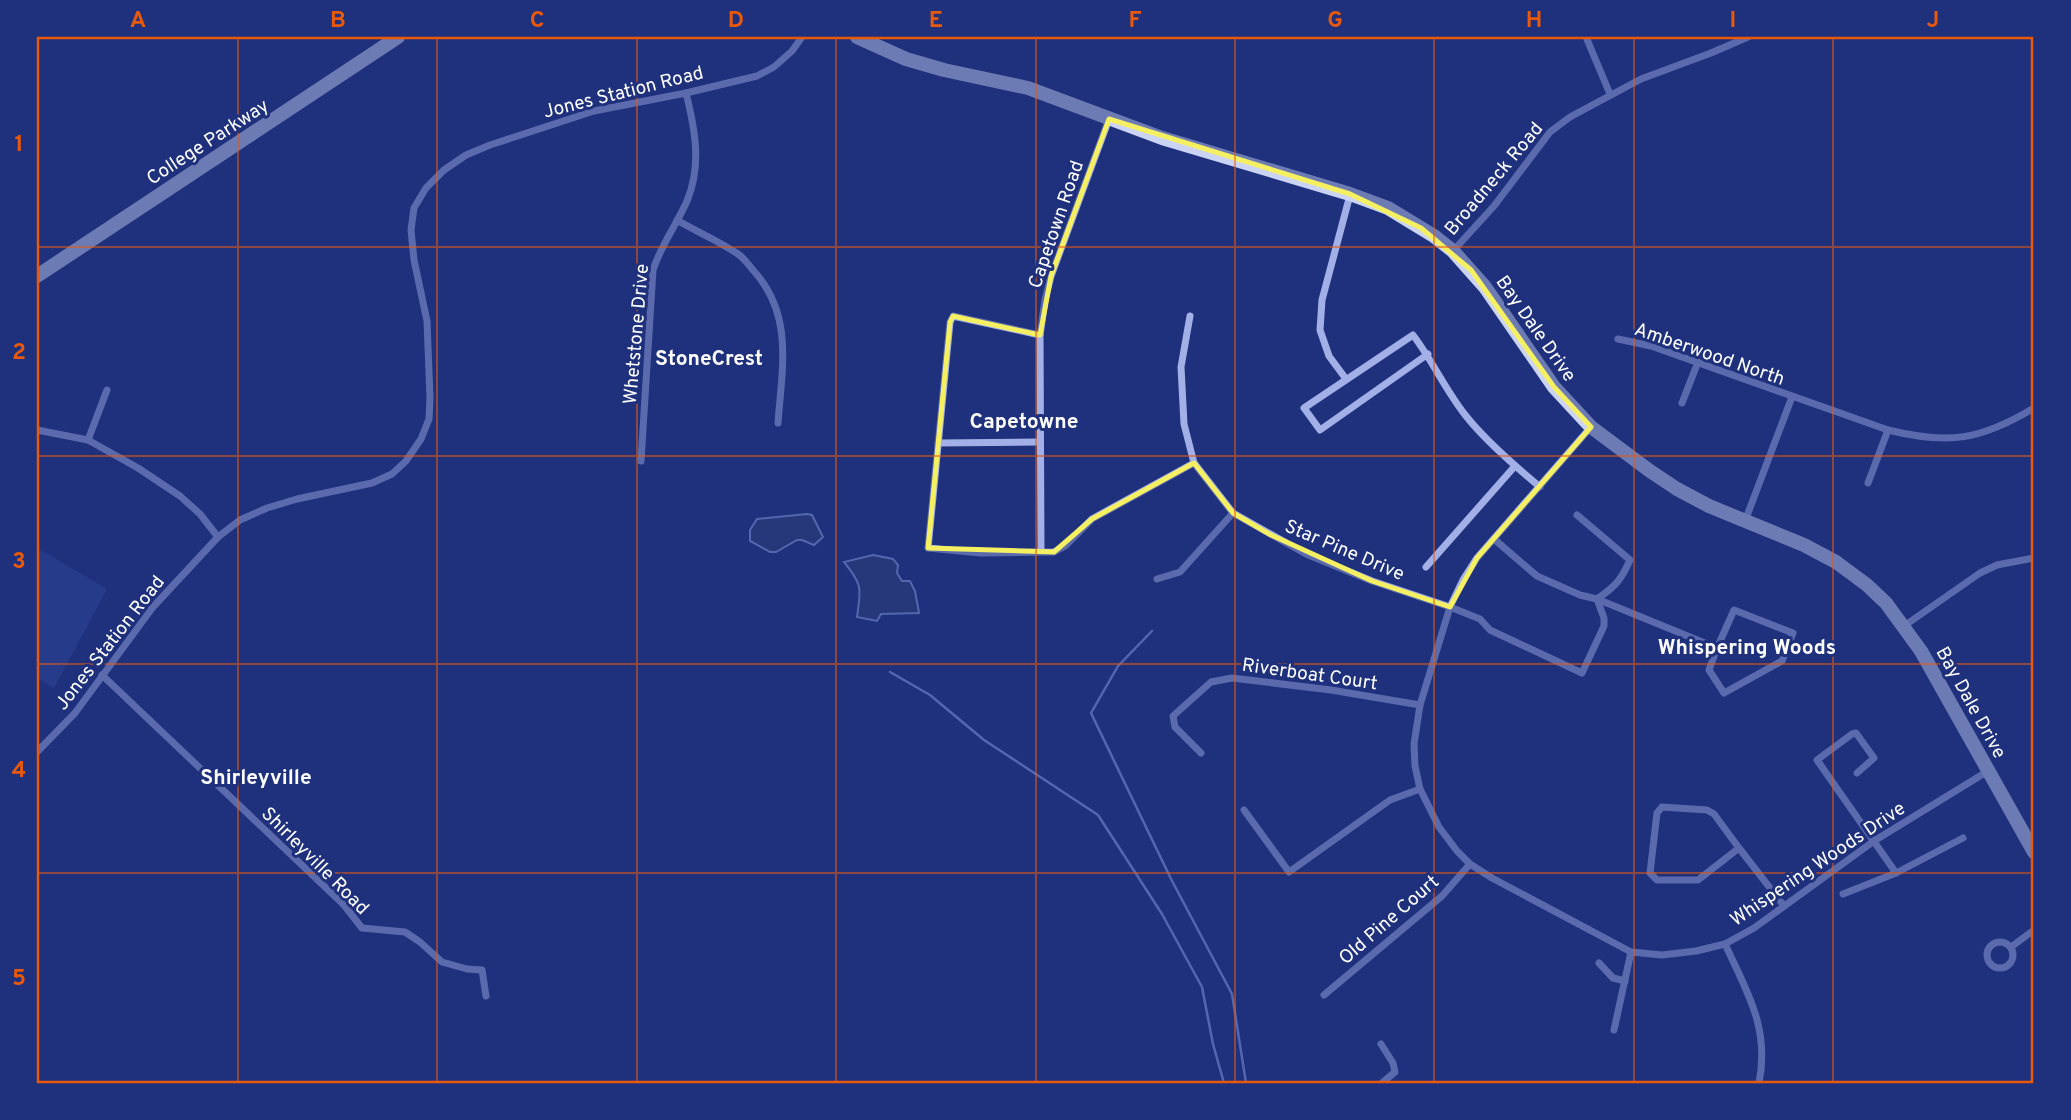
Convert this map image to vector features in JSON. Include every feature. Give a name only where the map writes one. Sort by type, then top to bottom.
[{"type":"street","name":"College Parkway","points":[[37,276],[398,37]]},
{"type":"street","name":"Jones Station Road","points":[[37,752],[75,713],[153,607],[218,537],[240,520],[267,508],[372,483],[392,474],[406,461],[421,439],[429,419],[427,321],[414,260],[411,230],[414,208],[426,188],[444,170],[467,155],[594,111],[757,76],[774,67],[792,51],[802,37]]},
{"type":"street","name":"Bay Dale Drive","points":[[857,37],[906,59],[1028,88],[1109,119],[1261,169],[1350,194],[1388,208],[1422,228],[1452,251],[1485,287],[1554,387],[1591,427],[1678,489],[1709,506],[1804,545],[1836,562],[1886,603],[1921,651],[2034,852]]},
{"type":"street","points":[[1586,37],[1610,94]]},
{"type":"street","name":"Broadneck Road","points":[[1452,251],[1494,206],[1550,132],[1570,117],[1656,72],[1748,37]]},
{"type":"street","name":"Whetstone Drive","points":[[641,461],[653,270],[660,249],[688,199],[695,171],[697,147],[686,93]]},
{"type":"street","name":"Capetown Road","points":[[1041,551],[1040,335],[1045,300],[1051,276],[1109,119]]},
{"type":"street","points":[[1346,379],[1329,356],[1320,330],[1322,300],[1350,194]]},
{"type":"street","points":[[677,220],[741,256],[772,296],[781,323],[783,347],[778,423]]},
{"type":"street","points":[[1040,335],[953,316],[950,322],[928,548],[981,553],[1054,552],[1065,546],[1092,519],[1194,463]]},
{"type":"street","name":"Star Pine Drive","points":[[1190,316],[1181,367],[1184,425],[1194,463],[1233,513],[1306,554],[1372,581],[1450,607],[1480,620],[1490,630],[1582,673],[1604,626],[1597,599]]},
{"type":"street","points":[[1427,354],[1320,430],[1304,408],[1413,335],[1427,354],[1466,416],[1515,466],[1540,487]]},
{"type":"street","name":"Amberwood North","points":[[1618,339],[1651,346],[1888,430],[1930,438],[1972,437],[1995,429],[2034,408]]},
{"type":"street","points":[[1682,403],[1698,362]]},
{"type":"street","points":[[88,440],[107,390]]},
{"type":"street","points":[[1745,521],[1792,397]]},
{"type":"street","name":"Whispering Woods Drive","points":[[1591,427],[1477,558],[1463,580],[1450,607],[1420,705],[1414,744],[1420,789],[1439,827],[1470,864],[1631,952],[1662,955],[1696,951],[1725,944],[1754,928],[1874,841],[1989,771]]},
{"type":"street","points":[[37,430],[88,440],[138,468],[180,496],[201,514],[218,537]]},
{"type":"street","points":[[1868,483],[1888,430]]},
{"type":"street","points":[[939,443],[1039,442]]},
{"type":"street","points":[[1426,566],[1515,466]]},
{"type":"street","points":[[1157,579],[1180,572],[1233,513]]},
{"type":"street","points":[[1577,516],[1630,560],[1621,580],[1597,599]]},
{"type":"street","points":[[1494,539],[1537,576],[1717,648]]},
{"type":"street","points":[[1904,626],[1980,573],[1997,565],[2034,558]]},
{"type":"street","points":[[1734,610],[1793,633],[1782,662],[1724,693],[1709,670],[1717,648],[1734,610]]},
{"type":"street","name":"Shirleyville Road","points":[[102,676],[344,905],[362,928],[405,932],[442,962],[482,970],[486,996]]},
{"type":"street","name":"Riverboat Court","points":[[1201,753],[1175,727],[1173,716],[1211,681],[1232,678],[1331,690],[1420,705]]},
{"type":"street","points":[[1857,773],[1874,758],[1856,733],[1818,759],[1896,873]]},
{"type":"street","points":[[1244,810],[1289,873],[1390,800],[1420,789]]},
{"type":"street","points":[[1739,848],[1698,880],[1657,880],[1650,873],[1657,813],[1662,807],[1707,810],[1714,814],[1784,906]]},
{"type":"street","points":[[1843,894],[1896,873],[1963,838]]},
{"type":"street","name":"Old Pine Court","points":[[1324,995],[1442,897],[1470,864]]},
{"type":"street","points":[[2011,947],[2034,930]]},
{"type":"street","points":[[1725,944],[1760,1027],[1763,1051],[1759,1083]]},
{"type":"street","points":[[1614,1030],[1631,952]]},
{"type":"street","points":[[1599,963],[1613,978],[1625,981]]},
{"type":"street","points":[[1381,1044],[1393,1063],[1395,1072],[1382,1083]]},
{"type":"highlighted area","points":[[1109,119],[1350,194],[1421,228],[1471,270],[1554,387],[1591,427],[1477,558],[1450,607],[1372,581],[1271,535],[1233,513],[1194,463],[1092,519],[1054,552],[928,548],[950,322],[953,316],[1040,335],[1051,276]]},
{"type":"shaded area","points":[[812,515],[823,537],[814,545],[797,540],[776,552],[770,552],[750,541],[750,530],[757,519]]},
{"type":"shaded area","points":[[37,548],[107,589],[54,688],[37,678]]},
{"type":"shaded area","points":[[873,555],[893,559],[898,565],[897,573],[902,581],[910,581],[915,591],[919,613],[881,614],[877,621],[857,617],[858,582],[844,562]]},
{"type":"waterway","points":[[1152,631],[1118,666],[1091,713],[1171,879],[1232,994],[1246,1083]]},
{"type":"waterway","points":[[890,672],[930,695],[984,740],[1098,815],[1162,914],[1202,987],[1224,1083]]},
{"type":"district","name":"StoneCrest","points":[[709,358]]},
{"type":"district","name":"Capetowne","points":[[1024,421]]},
{"type":"district","name":"Whispering Woods","points":[[1747,647]]},
{"type":"district","name":"Shirleyville","points":[[256,777]]}]
